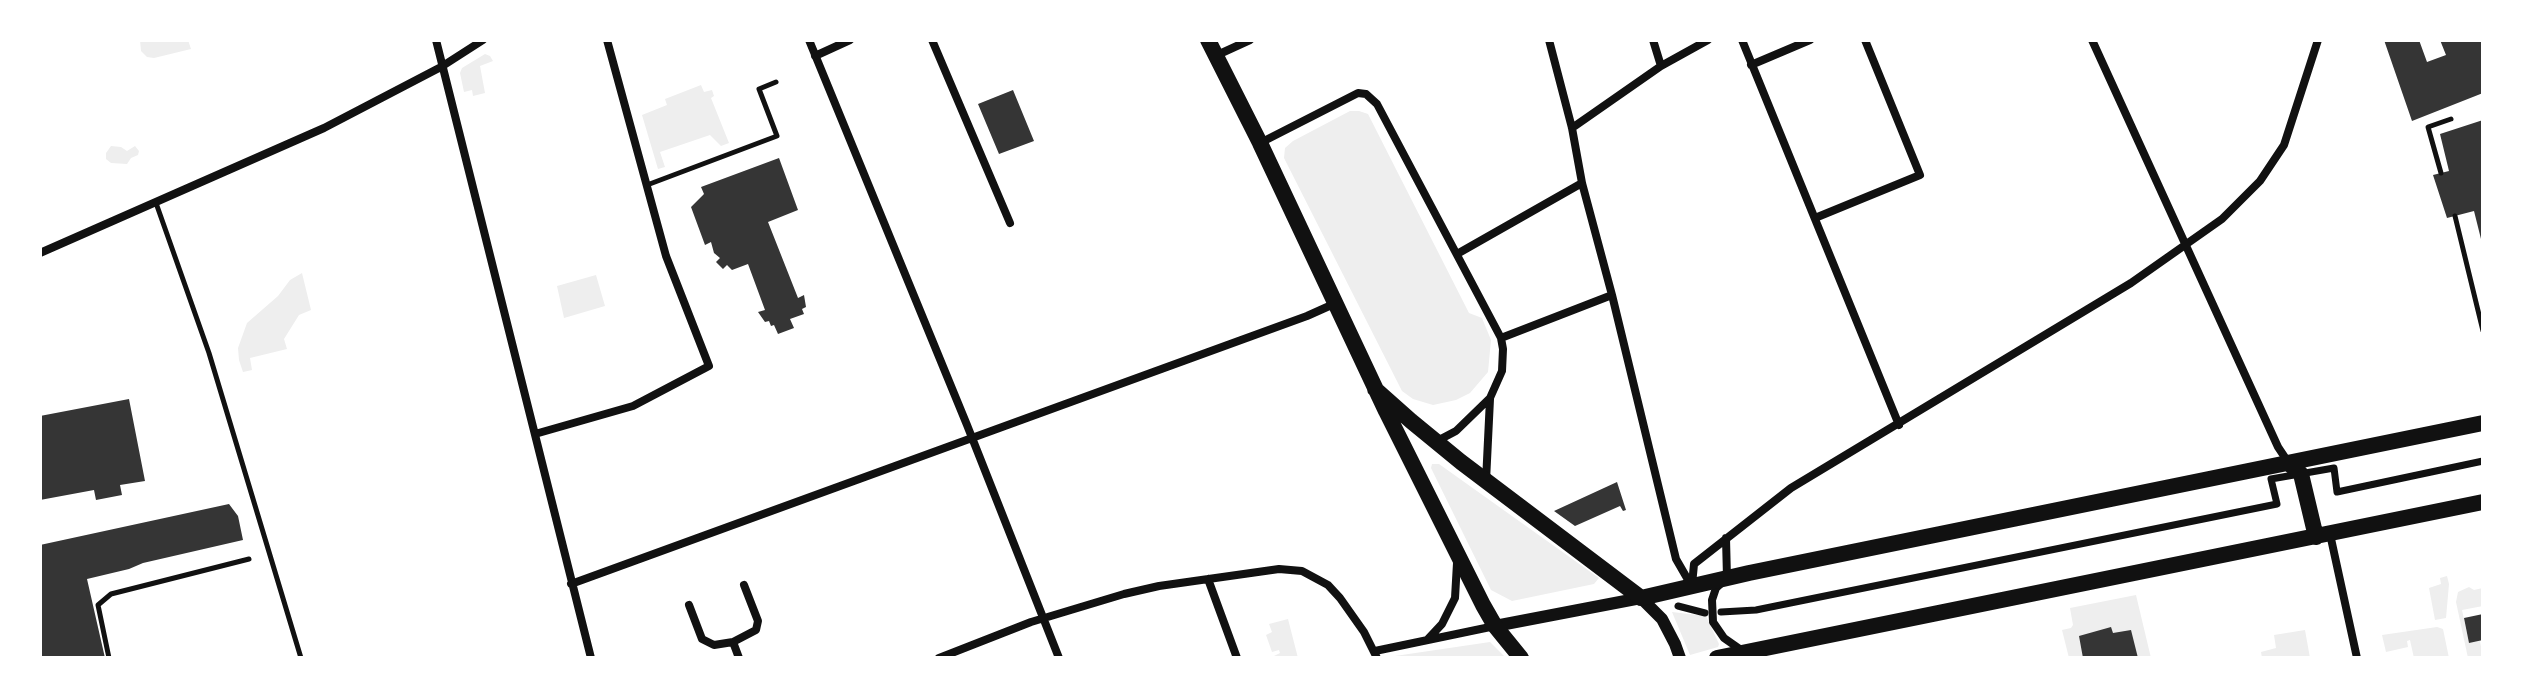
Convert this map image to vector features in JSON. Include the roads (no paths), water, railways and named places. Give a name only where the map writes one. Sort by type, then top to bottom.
[{"type":"main road","points":[[1208,40],[1457,554],[1495,626],[1521,658]]},
{"type":"main road","points":[[1375,389],[1436,442],[1641,598],[1727,578],[2294,468],[2483,423]]},
{"type":"main road","points":[[2294,468],[2323,535]]},
{"type":"main road","points":[[1717,658],[2483,502]]},
{"type":"street","points":[[436,40],[591,658]]},
{"type":"street","points":[[40,253],[328,126],[441,67],[483,40]]},
{"type":"street","points":[[535,434],[633,406],[709,366],[666,256],[607,40]]},
{"type":"street","points":[[809,40],[1059,658]]},
{"type":"street","points":[[815,56],[850,40]]},
{"type":"street","points":[[932,40],[1010,223]]},
{"type":"street","points":[[1215,56],[1250,40]]},
{"type":"street","points":[[1549,40],[1676,559],[1692,585]]},
{"type":"street","points":[[1653,40],[1661,66]]},
{"type":"street","points":[[1572,128],[1661,66],[1708,40]]},
{"type":"street","points":[[1742,40],[1899,425]]},
{"type":"street","points":[[1751,65],[1810,40]]},
{"type":"street","points":[[1815,218],[1920,175],[1865,40]]},
{"type":"street","points":[[2092,40],[2278,447],[2294,468]]},
{"type":"street","points":[[1692,585],[1694,564],[1791,488],[2131,283],[2242,201],[2274,162],[2290,130],[2318,40]]},
{"type":"street","points":[[1260,143],[1354,94],[1366,94],[1377,104],[1501,338],[1502,371],[1490,398],[1486,481]]},
{"type":"street","points":[[1457,254],[1582,183]]},
{"type":"street","points":[[1501,338],[1612,295]]},
{"type":"street","points":[[571,584],[1336,303]]},
{"type":"street","points":[[1436,442],[1456,431],[1490,398]]},
{"type":"street","points":[[1721,612],[1756,610],[2277,504],[2271,479],[2294,468],[2334,468],[2337,492],[2483,461]]},
{"type":"street","points":[[2323,535],[2357,658]]},
{"type":"street","points":[[1726,538],[1727,578],[1716,588],[1712,600],[1713,622],[1724,638],[1745,653]]},
{"type":"street","points":[[1428,639],[1442,624],[1455,598],[1457,554]]},
{"type":"street","points":[[939,658],[1043,618],[1159,586],[1279,569],[1312,574],[1328,585],[1340,598],[1376,655],[1428,639],[1641,598],[1662,619],[1680,658]]},
{"type":"street","points":[[1208,579],[1237,658]]},
{"type":"street","points":[[689,605],[702,639],[714,645],[733,642],[756,630],[758,621],[744,585]]},
{"type":"street","points":[[1678,606],[1705,613]]},
{"type":"street","points":[[733,642],[739,658]]},
{"type":"lane","points":[[647,185],[777,136],[759,89],[776,82]]},
{"type":"lane","points":[[2441,173],[2428,127],[2451,119]]},
{"type":"lane","points":[[156,203],[212,364],[301,658]]},
{"type":"lane","points":[[2455,216],[2483,331]]},
{"type":"lane","points":[[109,658],[98,605],[111,594],[249,559]]}]
